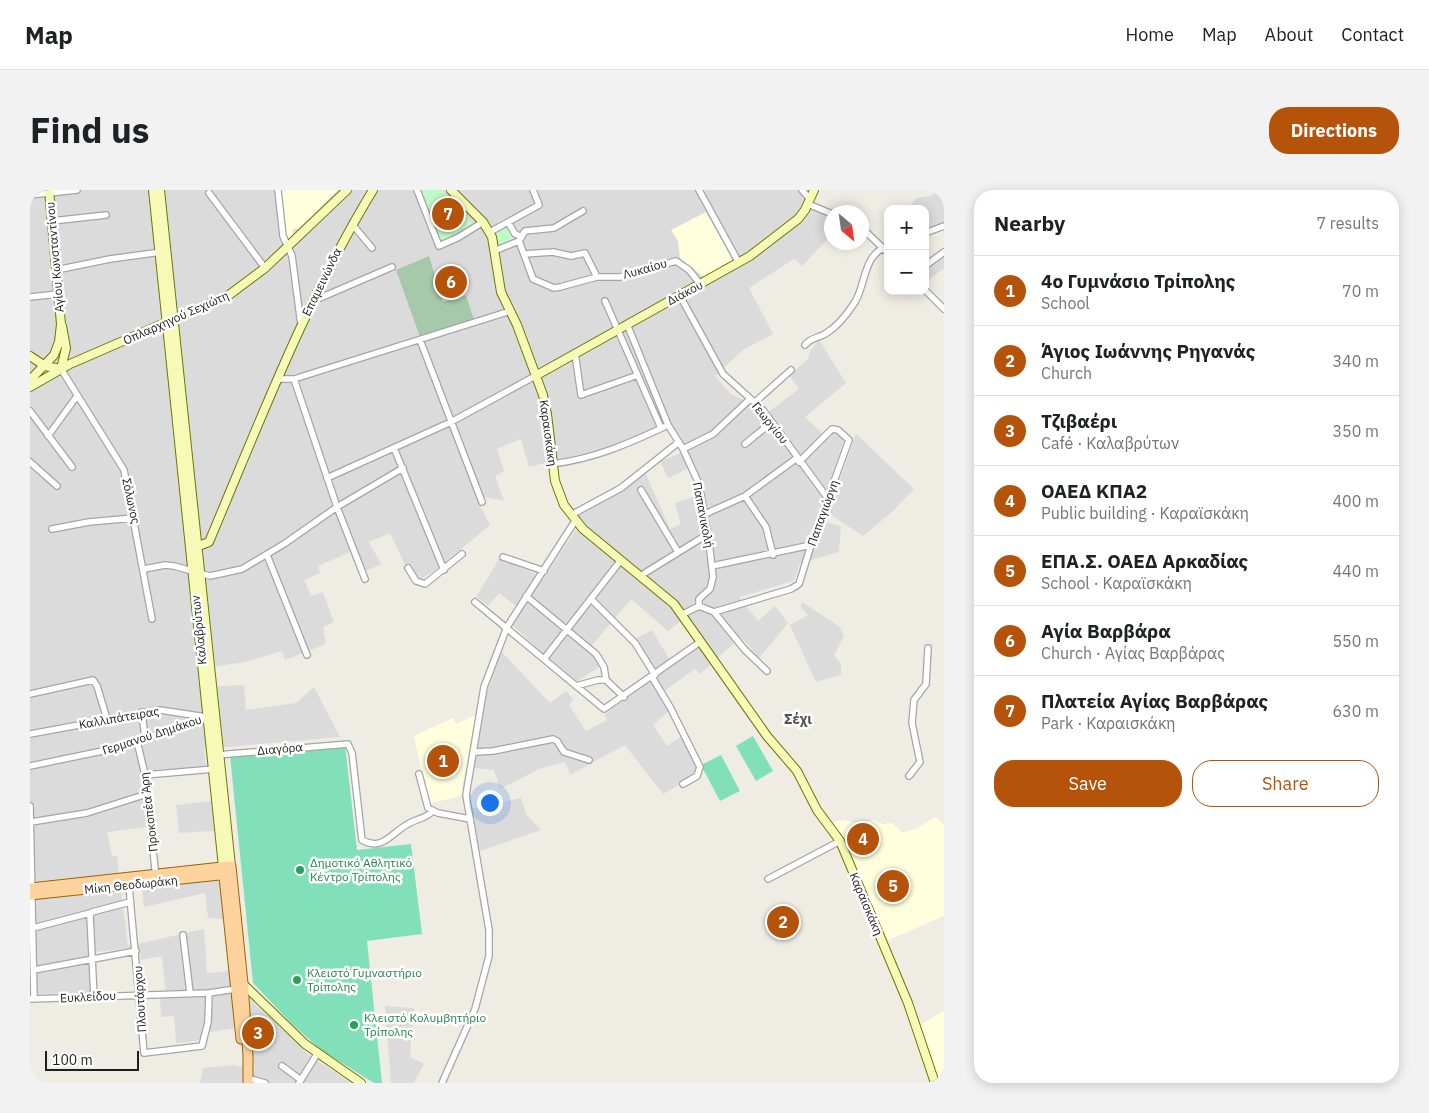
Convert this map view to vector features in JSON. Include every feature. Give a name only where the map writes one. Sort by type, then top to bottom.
[{"type":"main road","name":"Μίκη Θεοδωράκη","points":[[31,892],[227,870]]},
{"type":"main road","name":"Καλαβρύτων","points":[[227,870],[238,984],[248,1056],[247,1077]]},
{"type":"main road","name":"Μίκη Θεοδωράκη","points":[[31,892],[128,886],[156,879]]},
{"type":"street","points":[[30,195],[49,191],[77,190]]},
{"type":"street","name":"Καλαβρύτων","points":[[153,190],[163,251]]},
{"type":"street","name":"Καλαβρύτων","points":[[160,190],[163,251],[227,870]]},
{"type":"street","points":[[278,190],[283,236],[292,256],[301,325]]},
{"type":"street","name":"Οπλαρχηγού Σεχιώτη","points":[[61,369],[229,295],[288,247],[347,190]]},
{"type":"street","name":"Επαμεινώνδα","points":[[195,547],[209,542],[311,302],[352,224],[373,190]]},
{"type":"street","points":[[417,190],[439,246],[459,237],[483,222]]},
{"type":"street","name":"Καραισκάκη","points":[[453,190],[490,232],[499,287],[536,375],[548,414],[552,464],[558,491],[573,518],[640,576],[669,598],[683,614],[700,642]]},
{"type":"street","points":[[490,232],[539,205],[533,190]]},
{"type":"street","points":[[699,190],[739,263]]},
{"type":"street","points":[[802,190],[808,201],[824,210]]},
{"type":"street","name":"Διάκου","points":[[536,375],[701,285],[762,248],[798,219],[814,190]]},
{"type":"street","name":"Αγίου Κωνσταντίνου","points":[[49,191],[61,324],[66,348],[61,369]]},
{"type":"street","points":[[209,193],[264,268]]},
{"type":"street","points":[[494,251],[519,238],[525,231],[554,228],[583,211]]},
{"type":"street","points":[[52,221],[106,215]]},
{"type":"street","name":"Λυκαίου","points":[[508,222],[519,238],[533,279],[554,288],[597,277],[620,277],[676,261],[689,270],[701,285]]},
{"type":"street","points":[[352,224],[372,248]]},
{"type":"street","points":[[929,232],[944,226]]},
{"type":"street","points":[[869,234],[884,247]]},
{"type":"street","points":[[805,345],[811,339],[827,333],[848,313],[857,298],[868,265],[885,250]]},
{"type":"street","points":[[56,270],[163,251]]},
{"type":"street","points":[[524,254],[553,252],[571,256],[585,253],[597,277]]},
{"type":"street","points":[[929,263],[944,252]]},
{"type":"street","points":[[311,302],[392,268]]},
{"type":"street","points":[[30,297],[58,294]]},
{"type":"street","points":[[929,294],[944,309]]},
{"type":"street","name":"Γεωργίου","points":[[680,296],[722,374],[752,400],[772,422],[829,500]]},
{"type":"street","points":[[605,302],[636,376],[661,428]]},
{"type":"street","points":[[277,379],[294,379],[510,311]]},
{"type":"street","name":"Αγίου Κωνσταντίνου","points":[[32,383],[53,356],[59,342],[61,324]]},
{"type":"street","name":"Παπανικολή","points":[[627,324],[668,425],[679,442],[696,477],[705,514],[712,566],[711,588],[699,599],[699,606]]},
{"type":"street","points":[[420,340],[482,502]]},
{"type":"street","points":[[59,342],[57,361],[61,369]]},
{"type":"street","points":[[575,353],[578,389],[581,396],[636,376]]},
{"type":"street","points":[[30,356],[45,366],[61,369]]},
{"type":"street","points":[[32,383],[61,369]]},
{"type":"street","name":"Σόλωνος","points":[[61,369],[124,470],[152,619]]},
{"type":"street","points":[[683,450],[713,434],[752,400],[791,370]]},
{"type":"street","points":[[327,478],[451,422],[536,375]]},
{"type":"street","points":[[294,379],[336,506],[364,580]]},
{"type":"street","points":[[48,436],[77,396]]},
{"type":"street","points":[[30,411],[72,467]]},
{"type":"street","points":[[745,444],[772,422]]},
{"type":"street","points":[[552,464],[585,460],[625,446],[668,425]]},
{"type":"street","name":"Παπαγιώργη","points":[[714,612],[798,586],[849,440],[838,430],[832,429],[798,460]]},
{"type":"street","points":[[442,1083],[475,1009],[490,956],[489,930],[466,796],[484,686],[506,627],[544,571],[573,518],[620,488],[679,442]]},
{"type":"street","points":[[394,448],[444,570]]},
{"type":"street","points":[[705,514],[745,496],[798,460]]},
{"type":"street","points":[[30,462],[57,486]]},
{"type":"street","points":[[144,569],[166,565],[210,576],[237,571],[268,555],[336,506],[403,468]]},
{"type":"street","points":[[641,490],[678,552]]},
{"type":"street","points":[[745,496],[766,527],[773,555]]},
{"type":"street","points":[[52,528],[71,524],[134,518]]},
{"type":"street","points":[[640,576],[708,534]]},
{"type":"street","points":[[712,566],[773,555],[811,545]]},
{"type":"street","points":[[408,568],[416,581],[422,584],[428,582],[444,570],[462,554]]},
{"type":"street","points":[[268,555],[307,655]]},
{"type":"street","points":[[503,557],[544,571]]},
{"type":"street","points":[[544,659],[621,560]]},
{"type":"street","points":[[526,596],[596,654],[604,667],[606,680],[624,697]]},
{"type":"street","points":[[591,599],[635,643],[698,764],[698,774],[683,784]]},
{"type":"street","points":[[475,602],[604,709],[624,697],[700,642]]},
{"type":"street","points":[[683,614],[699,606],[714,612],[745,650],[767,671]]},
{"type":"street","name":"Καραϊσκάκη","points":[[700,642],[767,736],[791,763],[817,810],[840,841],[908,1003],[935,1083]]},
{"type":"street","points":[[909,776],[920,762],[912,723],[914,700],[926,684],[928,648]]},
{"type":"street","points":[[30,694],[88,680],[95,681],[106,719]]},
{"type":"street","points":[[576,686],[598,680],[606,680]]},
{"type":"street","name":"Καλλιπάτειρας","points":[[30,734],[142,712],[166,710],[212,716]]},
{"type":"street","points":[[142,712],[145,739]]},
{"type":"street","name":"Γερμανού Δημάκου","points":[[30,766],[111,750],[212,716]]},
{"type":"street","points":[[474,752],[493,751],[553,739],[557,741],[564,752],[589,760]]},
{"type":"street","name":"Προκοπέα Άρη","points":[[137,741],[145,775],[156,879]]},
{"type":"street","name":"Διαγόρα","points":[[216,755],[348,744],[352,753],[362,840],[371,843],[385,841],[407,824],[428,816],[433,811]]},
{"type":"street","name":"Καλαβρύτων","points":[[216,755],[214,769],[227,870]]},
{"type":"street","points":[[145,775],[214,769]]},
{"type":"street","points":[[419,774],[426,805],[433,811],[470,819]]},
{"type":"street","points":[[31,822],[82,814],[147,794]]},
{"type":"street","points":[[30,806],[34,970],[32,999]]},
{"type":"street","points":[[768,879],[840,841]]},
{"type":"street","name":"Πλουτάρχου","points":[[128,886],[136,951],[144,1053],[202,1046],[208,1022],[209,993]]},
{"type":"street","points":[[33,928],[130,902]]},
{"type":"street","points":[[90,913],[94,998]]},
{"type":"street","points":[[183,935],[190,993]]},
{"type":"street","points":[[34,970],[136,951]]},
{"type":"street","points":[[238,984],[317,1054],[361,1083]]},
{"type":"street","name":"Ευκλείδου","points":[[32,999],[209,993],[238,984]]},
{"type":"street","points":[[282,1066],[300,1081],[317,1054]]},
{"type":"street","points":[[247,1077],[264,1083]]},
{"type":"shaded area","points":[[30,190],[810,190],[802,197],[807,207],[824,213],[824,243],[802,266],[794,259],[749,288],[773,334],[743,350],[715,376],[731,394],[754,405],[763,416],[799,389],[789,375],[808,359],[810,351],[819,340],[846,383],[805,417],[823,434],[831,425],[845,437],[816,520],[841,526],[839,552],[800,563],[794,581],[739,597],[758,621],[775,606],[788,623],[759,658],[741,637],[700,674],[695,669],[660,694],[669,711],[653,725],[667,746],[682,736],[697,767],[697,775],[663,794],[625,745],[570,775],[565,762],[539,769],[500,789],[494,770],[473,768],[485,698],[501,651],[550,703],[566,691],[573,699],[569,705],[586,731],[607,720],[604,715],[655,677],[633,640],[652,630],[673,665],[704,642],[687,616],[668,631],[631,599],[588,650],[601,666],[577,681],[512,625],[521,610],[499,593],[488,606],[476,597],[499,559],[544,577],[582,521],[577,515],[645,472],[670,529],[681,524],[675,503],[705,493],[695,465],[668,478],[660,461],[689,450],[669,421],[621,444],[529,467],[521,439],[497,449],[504,471],[495,476],[504,501],[484,497],[478,502],[490,525],[437,569],[419,580],[410,566],[406,567],[390,533],[369,542],[381,564],[364,572],[355,550],[318,566],[320,573],[304,580],[311,596],[323,592],[334,622],[323,627],[326,644],[285,660],[282,651],[245,662],[198,669],[199,687],[244,685],[246,710],[296,703],[314,687],[340,737],[204,749],[206,766],[141,772],[146,827],[107,832],[112,856],[117,856],[128,946],[204,929],[207,973],[229,971],[231,996],[248,997],[310,1056],[351,1083],[200,1083],[203,1068],[235,1065],[255,1071],[249,1026],[203,1033],[203,1040],[176,1043],[174,1016],[161,1017],[160,997],[166,997],[162,956],[141,960],[139,947],[88,953],[91,993],[30,994]]},
{"type":"shaded area","points":[[281,190],[338,190],[298,229],[293,229],[293,235],[287,240]]},
{"type":"shaded area","points":[[933,190],[944,190],[944,224],[929,230],[929,205],[910,205],[917,198],[934,195]]},
{"type":"shaded area","points":[[706,212],[733,261],[704,277],[680,258],[678,241],[671,230]]},
{"type":"shaded area","points":[[944,249],[944,268],[929,280],[929,262]]},
{"type":"shaded area","points":[[429,256],[443,302],[466,295],[474,320],[420,337],[396,270]]},
{"type":"shaded area","points":[[856,434],[914,489],[892,512],[863,536],[828,513]]},
{"type":"shaded area","points":[[802,602],[840,627],[844,636],[834,655],[841,664],[841,675],[816,682],[790,625],[808,615],[800,606]]},
{"type":"shaded area","points":[[476,715],[462,787],[463,795],[429,804],[414,736],[453,718],[456,724]]},
{"type":"shaded area","points":[[521,798],[526,814],[541,830],[480,851],[471,809]]},
{"type":"shaded area","points":[[211,801],[215,831],[179,833],[176,805]]},
{"type":"shaded area","points":[[935,817],[944,825],[944,916],[886,941],[846,843],[832,822],[842,820],[860,823],[874,820],[882,824],[892,823],[903,833],[918,828]]},
{"type":"shaded area","points":[[219,877],[223,919],[208,918],[205,893],[144,907],[142,886]]},
{"type":"shaded area","points":[[385,1006],[414,1008],[410,1057],[424,1064],[414,1083],[391,1083]]},
{"type":"shaded area","points":[[944,1011],[944,1083],[937,1083],[920,1025]]},
{"type":"green space","points":[[422,190],[442,190],[468,217],[472,224],[443,240],[439,239]]},
{"type":"green space","points":[[508,226],[514,239],[500,246],[494,232]]},
{"type":"green space","points":[[753,736],[773,771],[756,781],[736,746]]},
{"type":"green space","name":"Δημοτικό Αθλητικό Κέντρο Τρίπολης","points":[[345,745],[357,850],[411,844],[422,934],[367,941],[382,1083],[374,1083],[321,1050],[291,1023],[253,983],[230,756]]},
{"type":"green space","points":[[721,755],[740,791],[720,801],[701,765]]},
{"type":"place","name":"Πλατεία Αγίας Βαρβάρας","points":[[448,214]]},
{"type":"place","name":"Αγία Βαρβάρα","points":[[451,282]]},
{"type":"place","name":"4ο Γυμνάσιο Τρίπολης","points":[[443,761]]},
{"type":"place","name":"ΟΑΕΔ ΚΠΑ2","points":[[863,839]]},
{"type":"place","name":"Δημοτικό Αθλητικό Κέντρο Τρίπολης","points":[[300,870]]},
{"type":"place","name":"ΕΠΑ.Σ. ΟΑΕΔ Αρκαδίας","points":[[893,886]]},
{"type":"place","name":"Άγιος Ιωάννης Ρηγανάς","points":[[783,922]]},
{"type":"place","name":"Κλειστό Γυμναστήριο Τρίπολης","points":[[297,980]]},
{"type":"place","name":"Κλειστό Κολυμβητήριο Τρίπολης","points":[[354,1025]]},
{"type":"place","name":"Τζιβαέρι","points":[[258,1033]]},
{"type":"district","name":"Σέχι","points":[[798,719]]}]
